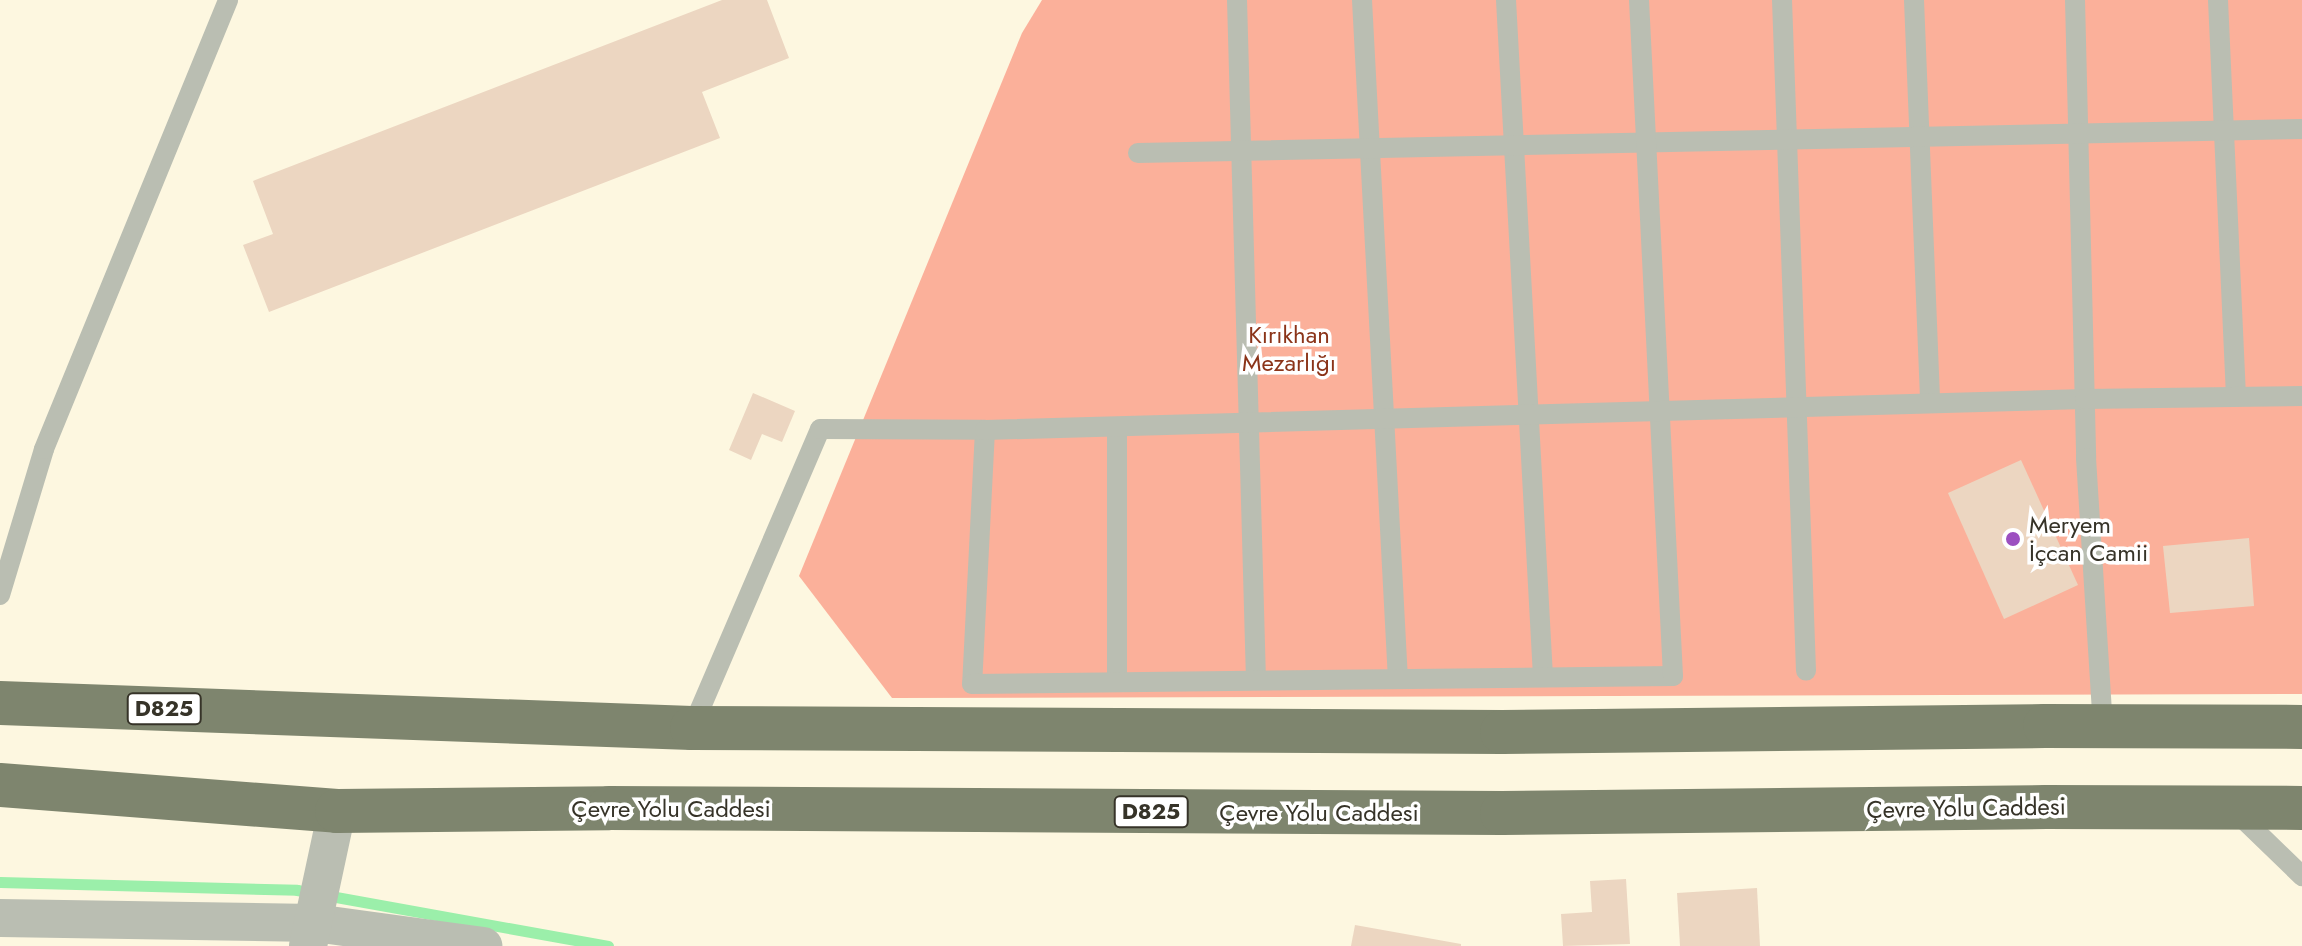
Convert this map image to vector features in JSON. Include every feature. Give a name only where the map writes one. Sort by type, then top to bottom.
[{"type":"highway","name":"D825","points":[[0,703],[692,728],[1502,732],[2302,727]]},
{"type":"highway","name":"Çevre Yolu Caddesi","points":[[0,785],[334,826],[609,808],[1502,813],[2302,808]]},
{"type":"street","points":[[312,935],[334,826]]},
{"type":"street","points":[[0,918],[483,946]]},
{"type":"lane","points":[[0,595],[44,449],[228,0]]},
{"type":"lane","points":[[1237,0],[1256,680]]},
{"type":"lane","points":[[1362,0],[1398,679]]},
{"type":"lane","points":[[1506,0],[1543,677]]},
{"type":"lane","points":[[985,430],[972,684],[1673,676],[1639,0]]},
{"type":"lane","points":[[1782,0],[1806,671]]},
{"type":"lane","points":[[1914,0],[1930,403]]},
{"type":"lane","points":[[2075,0],[2085,399],[2103,726]]},
{"type":"lane","points":[[2218,0],[2236,397]]},
{"type":"lane","points":[[1138,153],[2302,129]]},
{"type":"lane","points":[[692,728],[820,429],[985,430],[1930,403],[2302,396]]},
{"type":"lane","points":[[1117,427],[1117,682]]},
{"type":"lane","points":[[2231,807],[2302,876]]},
{"type":"green space","name":"Kırıkhan Mezarlığı","points":[[1042,0],[2302,0],[2302,694],[892,698],[799,576],[1022,33]]},
{"type":"building","points":[[722,0],[767,0],[789,58],[702,92],[720,138],[269,312],[243,245],[273,234],[253,181]]},
{"type":"building","points":[[753,393],[795,411],[782,442],[762,434],[751,460],[729,450]]},
{"type":"building","name":"Meryem İçcan Camii","points":[[2021,460],[2078,585],[2004,619],[1948,493]]},
{"type":"building","points":[[2249,538],[2254,606],[2170,613],[2163,546]]},
{"type":"building","points":[[1626,879],[1630,944],[1563,946],[1561,914],[1592,912],[1590,881]]},
{"type":"building","points":[[1757,888],[1760,946],[1680,946],[1677,893]]},
{"type":"building","points":[[1355,925],[1461,944],[1461,946],[1351,946]]},
{"type":"waterway","points":[[0,882],[297,890],[608,946]]},
{"type":"place","name":"Meryem İçcan Camii","points":[[2013,539]]}]
